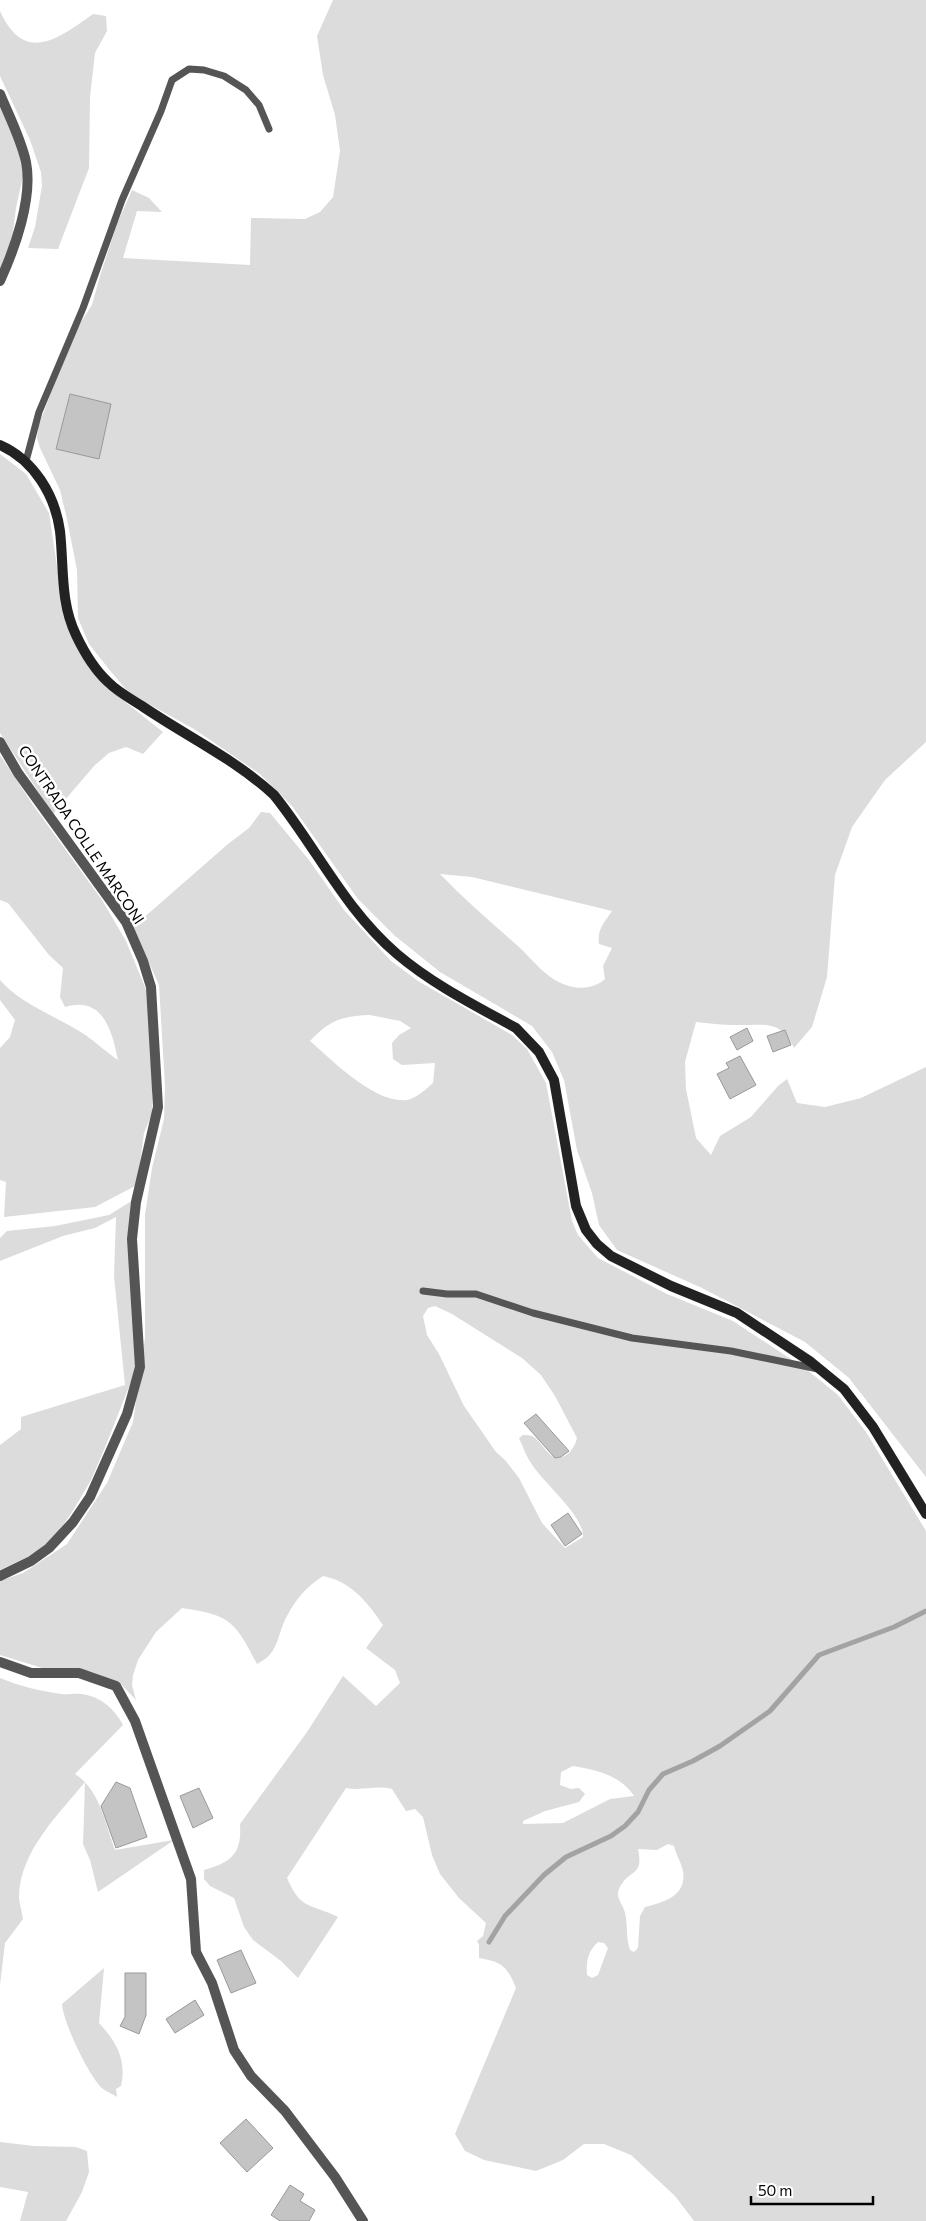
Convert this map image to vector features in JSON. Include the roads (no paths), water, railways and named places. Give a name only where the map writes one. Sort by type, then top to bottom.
[{"type":"main road","points":[[0,445],[26,461],[43,484],[60,530],[63,591],[70,622],[77,637],[102,676],[110,684],[206,745],[262,784],[283,805],[351,904],[385,943],[422,974],[516,1028],[533,1044],[554,1080],[576,1206],[586,1230],[597,1244],[611,1256],[671,1286],[737,1313],[820,1370],[844,1389],[873,1427],[926,1514]]},
{"type":"street","points":[[0,94],[23,152],[28,179],[16,238],[0,281]]},
{"type":"street","name":"CONTRADA COLLE MARCONI","points":[[0,742],[18,773],[126,922],[143,962],[151,987],[158,1107],[136,1202],[132,1239],[140,1368],[127,1414],[90,1497],[73,1522],[49,1548],[30,1561],[0,1576]]},
{"type":"street","points":[[0,1662],[31,1673],[79,1673],[116,1686],[135,1721],[191,1879],[196,1952],[212,1983],[234,2050],[251,2076],[285,2111],[335,2177],[363,2221]]},
{"type":"lane","points":[[26,461],[39,412],[83,308],[122,200],[161,111],[172,80],[189,69],[204,70],[224,76],[246,90],[259,105],[269,129]]},
{"type":"lane","points":[[423,1291],[447,1294],[476,1294],[533,1313],[632,1338],[731,1352],[820,1370]]},
{"type":"waterway","points":[[489,1942],[505,1916],[544,1875],[566,1857],[611,1836],[625,1826],[638,1812],[649,1790],[663,1774],[693,1761],[720,1746],[770,1711],[819,1655],[894,1627],[926,1611]]}]
